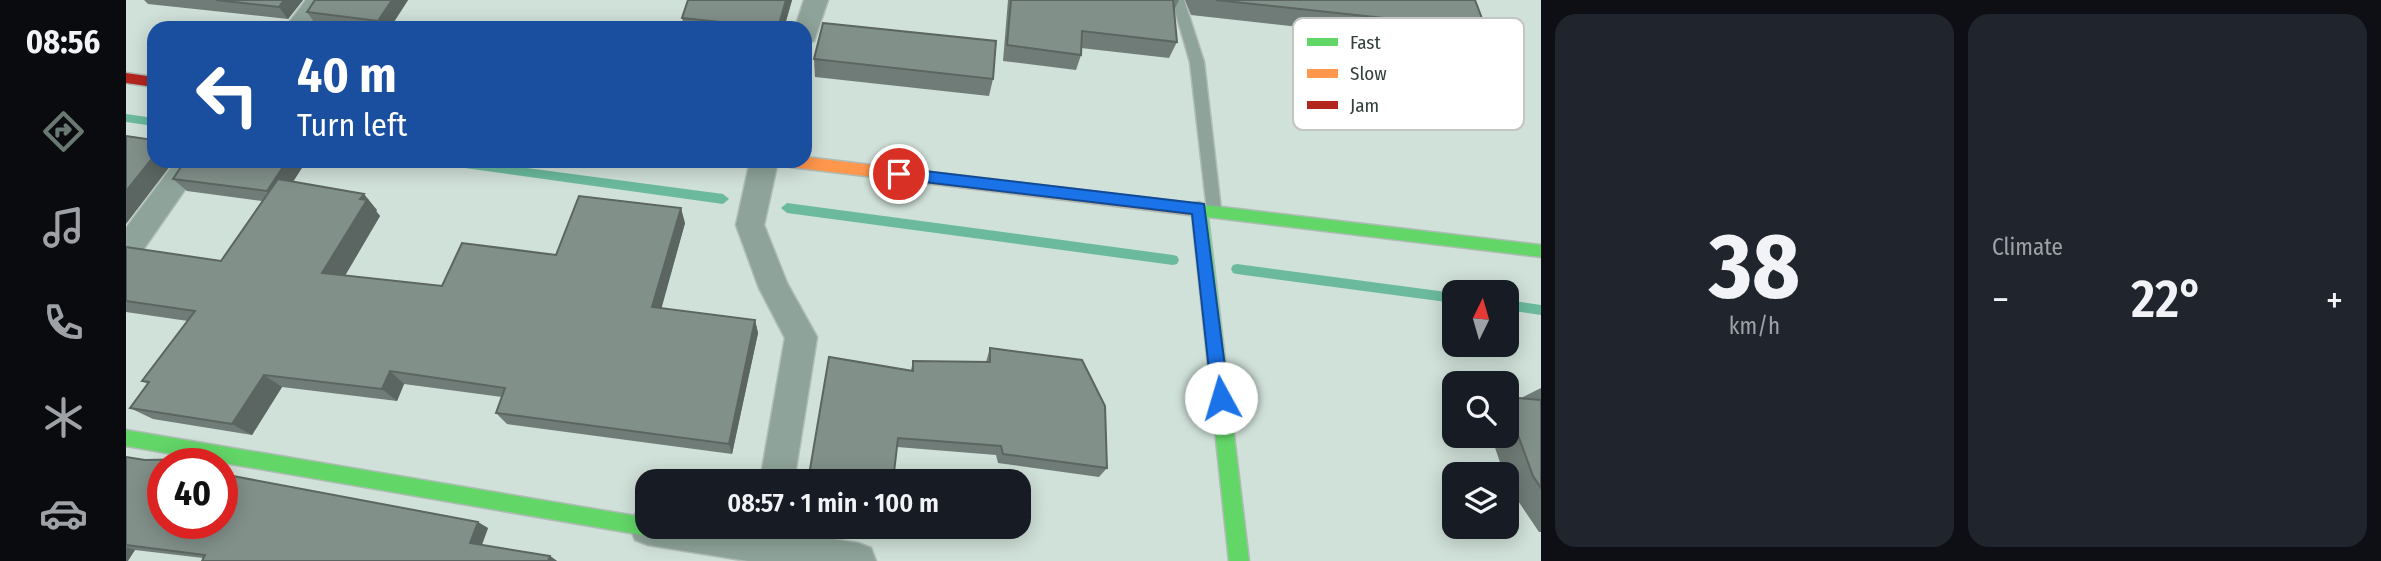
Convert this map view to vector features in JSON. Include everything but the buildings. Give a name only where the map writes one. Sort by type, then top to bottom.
[{"type":"street","points":[[303,21],[318,0]]},
{"type":"street","points":[[809,21],[816,0]]},
{"type":"street","points":[[126,78],[147,81]]},
{"type":"street","points":[[812,164],[1541,251]]},
{"type":"street","points":[[126,251],[186,168]]},
{"type":"street","points":[[762,168],[750,225],[775,288],[801,337],[779,469]]},
{"type":"street","points":[[1207,209],[1239,561]]},
{"type":"street","points":[[126,438],[635,525]]},
{"type":"street","points":[[726,539],[858,561]]},
{"type":"lane","points":[[1178,0],[1197,62],[1207,209]]},
{"type":"waterway","points":[[126,118],[147,121]]},
{"type":"waterway","points":[[495,168],[723,199]]},
{"type":"waterway","points":[[787,208],[1173,260]]},
{"type":"waterway","points":[[1237,269],[1442,296]]},
{"type":"waterway","points":[[1519,307],[1541,310]]},
{"type":"traffic: fast","points":[[1199,208],[1239,561]]},
{"type":"traffic: fast","points":[[1190,209],[1541,251]]},
{"type":"traffic: fast","points":[[126,438],[635,525]]},
{"type":"traffic: slow","points":[[812,164],[1190,209]]},
{"type":"traffic: jam","points":[[126,78],[147,81]]},
{"type":"route","points":[[899,174],[1199,208],[1221,398]]}]
